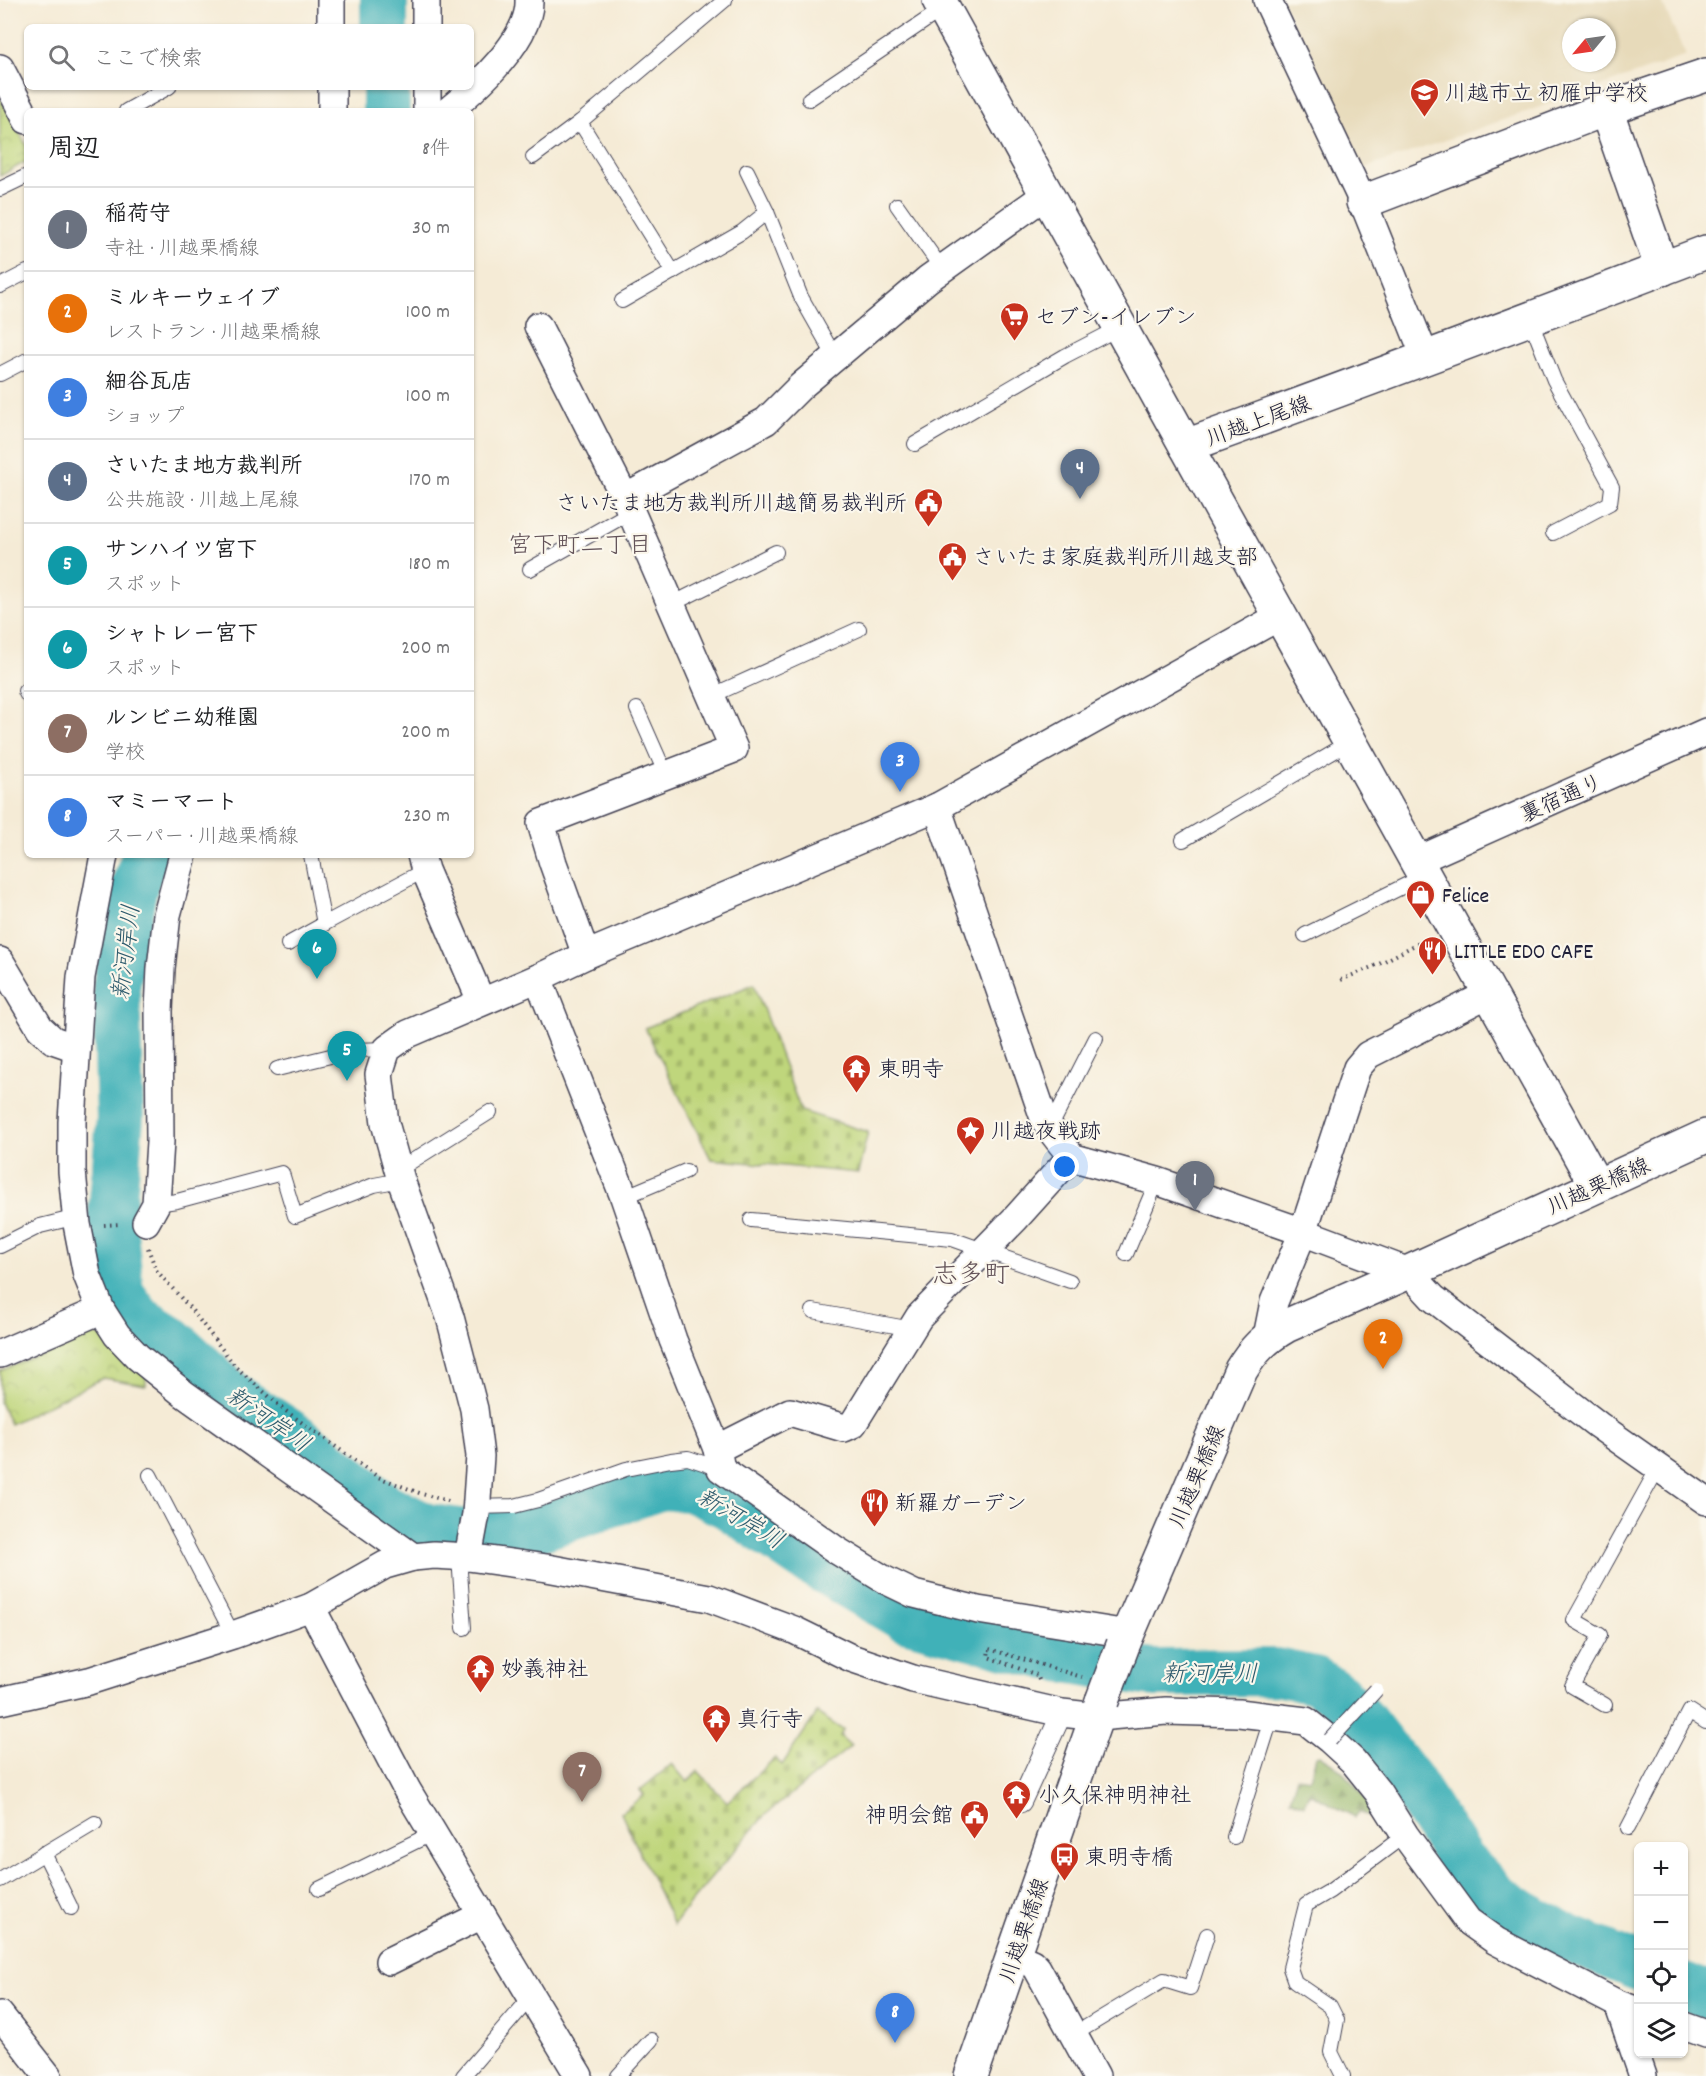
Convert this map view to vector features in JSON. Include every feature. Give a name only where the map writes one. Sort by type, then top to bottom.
[{"type":"main road","name":"川越上尾線","points":[[941,4],[1186,446],[1426,359],[1706,252]]},
{"type":"main road","points":[[1363,202],[1606,109],[1706,75]]},
{"type":"main road","points":[[1606,109],[1662,269]]},
{"type":"main road","points":[[1186,446],[1596,1185]]},
{"type":"main road","name":"川越栗橋線","points":[[971,2076],[1014,1955],[1094,1698],[1126,1639],[1241,1370],[1252,1353],[1267,1337],[1286,1326],[1706,1136]]},
{"type":"street","points":[[331,0],[331,24]]},
{"type":"street","points":[[426,0],[426,24]]},
{"type":"street","points":[[474,88],[494,68],[520,34],[530,10],[529,0]]},
{"type":"street","points":[[1267,0],[1363,202],[1426,359]]},
{"type":"street","points":[[0,68],[24,114]]},
{"type":"street","points":[[332,90],[332,108]]},
{"type":"street","points":[[427,90],[427,108]]},
{"type":"street","points":[[452,108],[472,90]]},
{"type":"street","points":[[628,505],[766,421],[801,386],[942,269],[1047,194]]},
{"type":"street","points":[[538,326],[628,505],[734,749],[667,777],[541,823],[586,955]]},
{"type":"street","points":[[466,1553],[476,1511],[480,1456],[474,1409],[450,1317],[399,1175],[385,1123],[379,1074],[387,1048],[408,1034],[481,1001],[937,807],[1280,616]]},
{"type":"street","name":"裏宿通り","points":[[1420,869],[1706,732]]},
{"type":"street","points":[[937,807],[1049,1130],[1063,1143],[1071,1157],[1156,1182],[1304,1232],[1409,1272],[1433,1298],[1598,1425],[1706,1501]]},
{"type":"street","points":[[103,858],[81,977],[72,1122],[72,1171],[84,1221],[87,1275],[101,1310],[117,1335],[138,1357],[174,1386],[413,1557]]},
{"type":"street","points":[[144,1217],[160,1142],[161,968],[167,915],[182,858]]},
{"type":"street","points":[[423,862],[481,1001]]},
{"type":"street","points":[[0,961],[40,1028],[53,1040],[76,1048]]},
{"type":"street","points":[[538,978],[624,1197],[719,1459],[836,1550],[885,1580],[914,1594],[978,1610],[1126,1639]]},
{"type":"street","points":[[1267,1337],[1274,1302],[1304,1232],[1357,1068],[1368,1055],[1490,993]]},
{"type":"street","points":[[719,1459],[790,1412],[844,1428],[853,1424],[919,1317],[1071,1157]]},
{"type":"street","points":[[0,1354],[101,1310]]},
{"type":"street","points":[[0,1701],[90,1681],[232,1635],[311,1607],[385,1565],[413,1557],[466,1553],[709,1598],[794,1630],[851,1658],[913,1679],[1062,1713],[1094,1698],[1166,1711],[1239,1713],[1306,1721],[1353,1761],[1378,1792],[1405,1835],[1468,1921],[1496,1941],[1628,2007],[1643,2076]]},
{"type":"street","points":[[311,1607],[407,1790],[579,2076]]},
{"type":"street","points":[[1021,1802],[1062,1713]]},
{"type":"street","points":[[389,1961],[482,1915]]},
{"type":"street","points":[[1014,1955],[1032,1963],[1037,1968],[1096,2076]]},
{"type":"street","points":[[0,2015],[48,2076]]},
{"type":"street","points":[[1688,2028],[1706,2034]]},
{"type":"lane","points":[[533,158],[580,122],[725,0]]},
{"type":"lane","points":[[809,99],[941,4]]},
{"type":"lane","points":[[131,108],[164,90]]},
{"type":"lane","points":[[580,122],[673,272]]},
{"type":"lane","points":[[747,171],[767,212],[801,297],[835,357]]},
{"type":"lane","points":[[0,189],[24,177]]},
{"type":"lane","points":[[897,205],[942,269]]},
{"type":"lane","points":[[622,301],[742,232],[767,212]]},
{"type":"lane","points":[[0,286],[24,274]]},
{"type":"lane","points":[[1529,318],[1554,380],[1612,487],[1610,503],[1553,533]]},
{"type":"lane","points":[[915,444],[1065,356],[1121,327]]},
{"type":"lane","points":[[0,374],[24,362]]},
{"type":"lane","points":[[530,569],[628,505]]},
{"type":"lane","points":[[672,604],[776,552]]},
{"type":"lane","points":[[711,696],[859,629]]},
{"type":"lane","points":[[637,709],[667,777]]},
{"type":"lane","points":[[1183,840],[1350,742]]},
{"type":"lane","points":[[312,858],[324,924]]},
{"type":"lane","points":[[288,944],[423,862]]},
{"type":"lane","points":[[1305,935],[1420,869]]},
{"type":"lane","points":[[1049,1130],[1096,1038]]},
{"type":"lane","points":[[277,1069],[355,1050],[387,1048]]},
{"type":"lane","points":[[144,1217],[177,1201],[282,1173],[295,1216],[399,1175],[490,1112]]},
{"type":"lane","points":[[624,1197],[686,1171]]},
{"type":"lane","points":[[1126,1254],[1156,1182]]},
{"type":"lane","points":[[751,1220],[952,1239],[1070,1281]]},
{"type":"lane","points":[[0,1246],[40,1226],[84,1221]]},
{"type":"lane","points":[[813,1311],[912,1329]]},
{"type":"lane","points":[[476,1511],[538,1500],[626,1469],[688,1458],[719,1459]]},
{"type":"lane","points":[[1605,1705],[1572,1686],[1600,1635],[1574,1620],[1658,1468]]},
{"type":"lane","points":[[150,1475],[232,1635]]},
{"type":"lane","points":[[464,1628],[466,1553]]},
{"type":"lane","points":[[1330,1740],[1376,1690]]},
{"type":"lane","points":[[1628,1828],[1689,1711],[1706,1722]]},
{"type":"lane","points":[[1234,1837],[1272,1716]]},
{"type":"lane","points":[[0,1880],[95,1823]]},
{"type":"lane","points":[[319,1889],[433,1833]]},
{"type":"lane","points":[[1343,2076],[1331,2052],[1337,2020],[1330,2006],[1295,1982],[1290,1968],[1306,1905],[1330,1891],[1405,1835]]},
{"type":"lane","points":[[44,1853],[71,1908]]},
{"type":"lane","points":[[1073,2035],[1164,1980],[1190,1988],[1207,1935]]},
{"type":"lane","points":[[463,2076],[531,1996]]},
{"type":"lane","points":[[618,2076],[651,2040]]},
{"type":"path","points":[[1341,980],[1379,964],[1452,925]]},
{"type":"path","points":[[84,1221],[144,1217],[149,1252],[156,1270],[190,1308],[236,1367],[283,1408],[378,1477],[476,1511]]},
{"type":"path","points":[[989,1649],[1094,1698]]},
{"type":"shaded area","name":"川越市立 初雁中学校","points":[[1283,0],[1661,0],[1686,56],[1360,170]]},
{"type":"green space","points":[[0,96],[24,141],[24,163],[0,176]]},
{"type":"green space","points":[[754,984],[801,1111],[868,1132],[858,1173],[711,1159],[645,1028]]},
{"type":"green space","points":[[89,1334],[104,1336],[146,1372],[146,1385],[103,1378],[10,1424],[0,1402],[0,1371]]},
{"type":"green space","points":[[817,1713],[843,1730],[840,1736],[851,1746],[765,1815],[674,1925],[621,1813],[644,1795],[640,1790],[672,1764],[687,1782],[698,1771],[727,1802],[775,1758],[782,1765]]},
{"type":"green space","points":[[1320,1755],[1351,1781],[1376,1812],[1376,1816],[1372,1818],[1360,1811],[1355,1817],[1309,1793],[1304,1805],[1290,1799],[1297,1777],[1310,1779],[1316,1756]]},
{"type":"waterway","name":"新河岸川","points":[[384,0],[384,24]]},
{"type":"waterway","name":"新河岸川","points":[[386,90],[386,108]]},
{"type":"waterway","name":"新河岸川","points":[[145,858],[133,890],[116,987],[120,1118],[112,1212],[120,1293],[139,1319],[171,1339],[232,1395],[296,1437],[384,1506],[426,1527],[501,1535],[539,1528],[662,1486],[690,1488],[727,1505],[804,1558],[905,1618],[1047,1656],[1152,1673],[1276,1672],[1315,1680],[1338,1695],[1363,1721],[1409,1780],[1461,1861],[1496,1896],[1524,1915],[1567,1938],[1634,1965]]},
{"type":"waterway","name":"新河岸川","points":[[1688,1988],[1706,1995]]},
{"type":"place","name":"川越市立 初雁中学校","points":[[1424,118]]},
{"type":"place","name":"セブン-イレブン","points":[[1014,342]]},
{"type":"place","name":"さいたま地方裁判所","points":[[1080,499]]},
{"type":"place","name":"さいたま地方裁判所川越簡易裁判所","points":[[928,528]]},
{"type":"place","name":"さいたま家庭裁判所川越支部","points":[[952,582]]},
{"type":"place","name":"細谷瓦店","points":[[900,792]]},
{"type":"place","name":"Felice","points":[[1421,920]]},
{"type":"place","name":"LITTLE EDO CAFE","points":[[1433,976]]},
{"type":"place","name":"シャトレー宮下","points":[[317,979]]},
{"type":"place","name":"サンハイツ宮下","points":[[347,1081]]},
{"type":"place","name":"東明寺","points":[[857,1094]]},
{"type":"place","name":"川越夜戦跡","points":[[970,1156]]},
{"type":"place","name":"稲荷守","points":[[1195,1211]]},
{"type":"place","name":"ミルキーウェイブ","points":[[1383,1369]]},
{"type":"place","name":"新羅ガーデン","points":[[874,1528]]},
{"type":"place","name":"妙義神社","points":[[480,1694]]},
{"type":"place","name":"真行寺","points":[[716,1744]]},
{"type":"place","name":"ルンビニ幼稚園","points":[[582,1802]]},
{"type":"place","name":"小久保神明神社","points":[[1017,1820]]},
{"type":"place","name":"神明会館","points":[[974,1840]]},
{"type":"place","name":"東明寺橋","points":[[1064,1882]]},
{"type":"place","name":"マミーマート","points":[[895,2043]]},
{"type":"district","name":"宮下町二丁目","points":[[580,544]]},
{"type":"district","name":"志多町","points":[[971,1273]]}]
